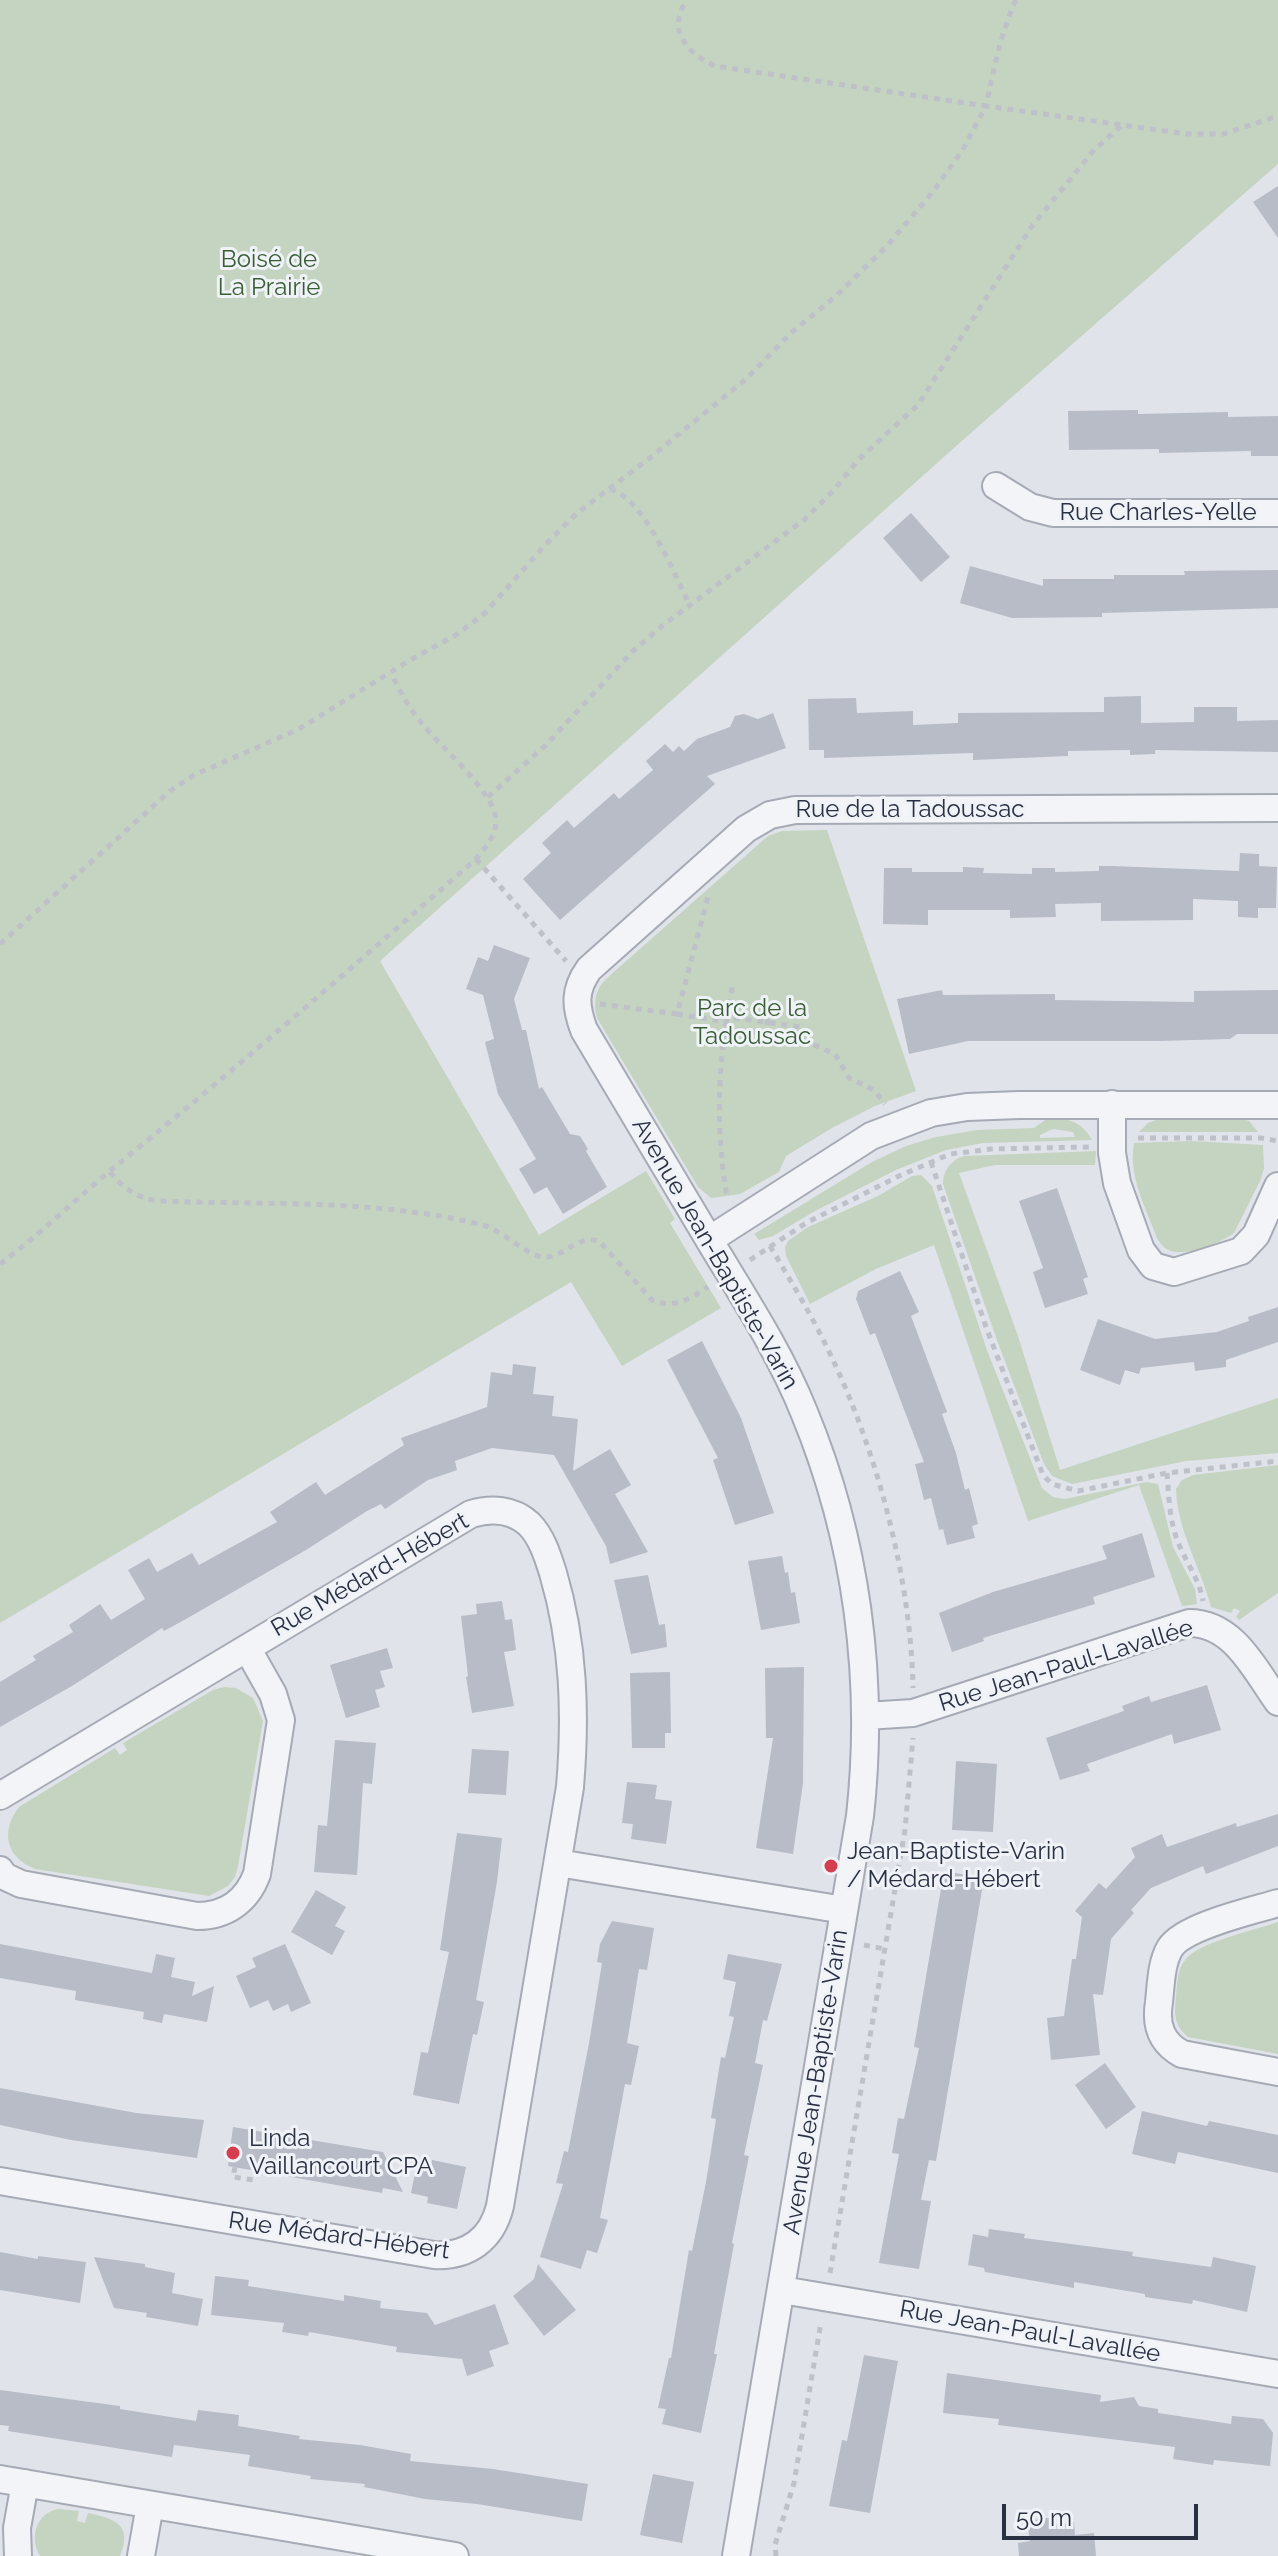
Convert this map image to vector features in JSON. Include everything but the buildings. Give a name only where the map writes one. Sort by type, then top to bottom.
[{"type":"street","name":"Rue Charles-Yelle","points":[[996,486],[1030,507],[1053,513],[1278,513]]},
{"type":"street","name":"Rue de la Tadoussac","points":[[586,1003],[581,980],[589,969],[746,829],[770,815],[795,810],[1278,808]]},
{"type":"street","name":"Avenue Jean-Baptiste-Varin","points":[[586,1003],[584,1030],[776,1353],[804,1412],[843,1529],[861,1641],[866,1716],[863,1788],[736,2556]]},
{"type":"street","points":[[709,1240],[871,1136],[910,1119],[947,1110],[989,1106],[1112,1104],[1278,1105]]},
{"type":"street","points":[[1112,1104],[1112,1153],[1117,1183],[1146,1259],[1163,1271],[1188,1270],[1241,1251],[1256,1235],[1278,1186]]},
{"type":"street","name":"Rue Médard-Hébert","points":[[0,1796],[471,1514],[484,1510],[509,1512],[529,1524],[543,1544],[562,1611],[572,1666],[573,1751],[558,1863],[497,2217],[484,2238],[461,2253],[434,2255],[0,2181]]},
{"type":"street","name":"Rue Jean-Paul-Lavallée","points":[[866,1716],[913,1713],[1189,1623],[1203,1623],[1224,1633],[1236,1644],[1278,1702]]},
{"type":"street","name":"Rue Médard-Hébert","points":[[0,1870],[4,1876],[21,1884],[197,1916],[219,1913],[238,1903],[257,1874],[280,1732],[277,1704],[247,1648]]},
{"type":"street","points":[[558,1863],[844,1910]]},
{"type":"street","points":[[1278,1903],[1179,1938],[1164,1962],[1158,2025],[1170,2047],[1182,2054],[1278,2072]]},
{"type":"street","name":"Rue Jean-Paul-Lavallée","points":[[782,2290],[1278,2374]]},
{"type":"street","points":[[18,2556],[13,2481],[443,2555]]},
{"type":"street","points":[[141,2556],[150,2505]]},
{"type":"path","points":[[687,0],[678,22],[682,39],[694,57],[715,66],[1187,134],[1223,134],[1278,116]]},
{"type":"path","points":[[0,944],[170,791],[194,775],[299,729],[456,635],[485,613],[576,514],[746,379],[791,333],[836,296],[886,247],[932,193],[962,151],[986,106],[999,42],[1016,0]]},
{"type":"path","points":[[488,797],[546,745],[632,652],[805,519],[858,460],[918,405],[1032,226],[1094,150],[1121,126]]},
{"type":"path","points":[[610,489],[618,491],[638,508],[690,606]]},
{"type":"path","points":[[0,1264],[34,1239],[206,1093],[476,859],[493,838],[495,815],[488,797],[422,724],[400,693],[391,673]]},
{"type":"path","points":[[476,859],[569,965]]},
{"type":"path","points":[[677,1014],[712,885]]},
{"type":"path","points":[[727,1201],[718,1139],[718,1111],[726,1022],[733,983]]},
{"type":"path","points":[[586,1003],[726,1022],[766,1035],[798,1038],[835,1054],[849,1078],[874,1090],[885,1104]]},
{"type":"path","points":[[726,1022],[768,1020],[801,1027],[798,1038]]},
{"type":"path","points":[[766,1035],[768,1020]]},
{"type":"path","points":[[1136,1138],[1261,1138],[1278,1141]]},
{"type":"path","points":[[753,1258],[806,1223],[950,1154],[991,1149],[1094,1147]]},
{"type":"path","points":[[931,1162],[1004,1377],[1048,1481],[1063,1489],[1078,1491],[1167,1473],[1278,1461]]},
{"type":"path","points":[[110,1172],[126,1189],[143,1199],[213,1203],[288,1202],[385,1209],[483,1225],[541,1257],[554,1255],[592,1238],[600,1242],[652,1300],[662,1304],[687,1300],[711,1285]]},
{"type":"path","name":"Avenue Jean-Baptiste-Varin","points":[[770,1246],[834,1361],[881,1488],[900,1580],[913,1691]]},
{"type":"path","points":[[1167,1473],[1173,1526],[1178,1543],[1197,1578],[1204,1606]]},
{"type":"path","name":"Avenue Jean-Baptiste-Varin","points":[[830,2277],[905,1830],[913,1734]]},
{"type":"path","points":[[864,1945],[885,1949]]},
{"type":"path","points":[[235,2167],[233,2177],[254,2180]]},
{"type":"path","points":[[776,2556],[775,2545],[794,2483],[822,2317]]},
{"type":"green space","name":"Boisé de La Prairie","points":[[0,0],[1278,0],[1278,164],[964,439],[380,961],[539,1235],[646,1171],[675,1219],[670,1223],[721,1308],[622,1366],[571,1282],[0,1623]]},
{"type":"green space","name":"Parc de la Tadoussac","points":[[827,830],[916,1091],[875,1106],[832,1128],[786,1156],[779,1172],[740,1194],[711,1198],[698,1187],[597,1018],[595,1001],[598,991],[607,978],[768,836],[782,831]]},
{"type":"green space","points":[[1164,1117],[1239,1118],[1249,1121],[1258,1132],[1139,1132],[1148,1123]]},
{"type":"green space","points":[[1048,1118],[1062,1118],[1079,1125],[1092,1140],[983,1143],[946,1150],[896,1170],[773,1236],[759,1240],[754,1234],[872,1162],[906,1146],[977,1130],[1034,1128]],"holes":[[[1053,1129],[1073,1132],[1075,1137],[1040,1138],[1040,1135]]]},
{"type":"green space","points":[[1192,1141],[1263,1145],[1264,1168],[1234,1233],[1204,1248],[1171,1251],[1157,1238],[1139,1192],[1134,1168],[1134,1143]]},
{"type":"green space","points":[[1096,1151],[1095,1165],[995,1165],[959,1173],[1018,1336],[1060,1470],[1278,1398],[1278,1453],[1186,1461],[1072,1484],[1052,1476],[1044,1464],[998,1343],[943,1179],[949,1166],[964,1156]]},
{"type":"green space","points":[[921,1175],[932,1186],[988,1353],[1042,1488],[1053,1497],[1065,1499],[1147,1482],[1158,1484],[1173,1547],[1195,1589],[1197,1604],[1182,1606],[1139,1485],[1028,1521],[934,1245],[876,1269],[810,1304],[786,1256],[788,1241],[808,1227],[878,1196],[912,1176]]},
{"type":"green space","points":[[1278,1465],[1278,1593],[1239,1620],[1236,1617],[1240,1611],[1234,1608],[1231,1613],[1211,1607],[1185,1535],[1176,1489],[1182,1480],[1193,1475]]},
{"type":"green space","points":[[236,1688],[253,1698],[263,1721],[238,1866],[228,1886],[209,1896],[35,1869],[12,1851],[9,1826],[19,1807],[115,1748],[120,1755],[127,1750],[123,1743],[213,1690]]},
{"type":"green space","points":[[1278,1922],[1278,2054],[1188,2037],[1180,2028],[1175,2014],[1178,1978],[1185,1960],[1214,1942]]},
{"type":"green space","points":[[58,2509],[79,2511],[77,2521],[85,2523],[88,2513],[119,2525],[124,2537],[120,2556],[40,2556],[35,2542],[37,2527],[44,2516]]},
{"type":"place","name":"Jean-Baptiste-Varin / Médard-Hébert","points":[[831,1866]]},
{"type":"place","name":"Linda Vaillancourt CPA","points":[[233,2153]]}]
